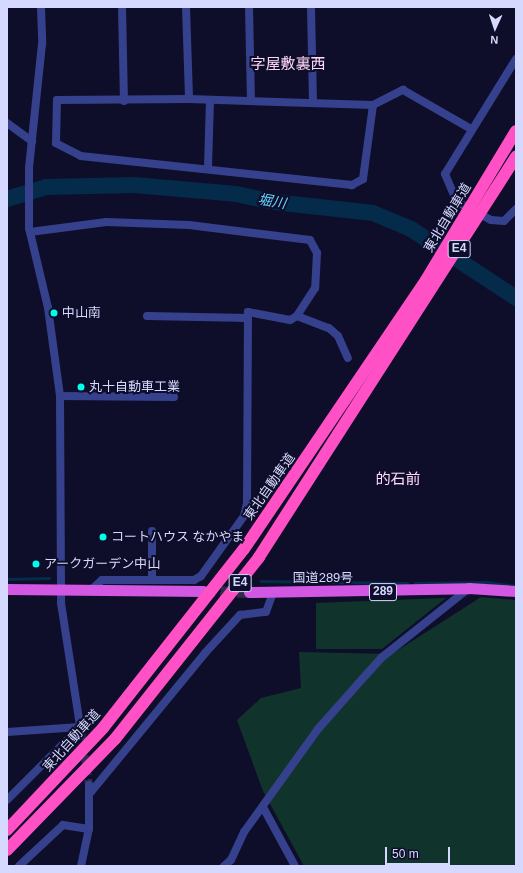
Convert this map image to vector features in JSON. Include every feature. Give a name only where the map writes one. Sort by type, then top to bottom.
[{"type":"highway","name":"東北自動車道","points":[[7,850],[115,739],[216,616],[304,491],[477,208],[516,131]]},
{"type":"highway","name":"東北自動車道","points":[[477,208],[516,156]]},
{"type":"highway","name":"東北自動車道","points":[[7,830],[103,728],[202,606],[431,283]]},
{"type":"highway","name":"国道289号","points":[[249,592],[273,593],[469,588],[516,592]]},
{"type":"highway","points":[[7,589],[203,591]]},
{"type":"street","points":[[41,7],[42,44],[29,168],[30,230],[48,308],[60,396],[61,589],[80,730]]},
{"type":"street","points":[[122,7],[124,101]]},
{"type":"street","points":[[186,7],[189,99]]},
{"type":"street","points":[[249,7],[251,101]]},
{"type":"street","points":[[311,7],[313,103]]},
{"type":"street","points":[[516,59],[471,129],[445,174],[451,192],[457,202],[491,220],[504,221],[516,209]]},
{"type":"street","points":[[373,105],[360,184],[208,167],[81,156],[56,143],[57,100],[124,101],[189,99],[373,105],[404,90],[471,129]]},
{"type":"street","points":[[208,167],[210,100]]},
{"type":"street","points":[[7,123],[32,141]]},
{"type":"street","points":[[30,230],[106,222],[149,222],[310,240],[317,253],[315,288],[297,316],[290,320],[248,312],[247,503],[244,516],[201,576],[194,580],[102,580],[92,589]]},
{"type":"street","points":[[147,316],[248,318]]},
{"type":"street","points":[[297,316],[329,328],[338,336],[348,358]]},
{"type":"street","points":[[60,396],[174,397]]},
{"type":"street","points":[[152,531],[152,580]]},
{"type":"street","points":[[224,866],[231,860],[244,832],[264,808],[318,729],[381,658],[469,588]]},
{"type":"street","points":[[81,866],[89,830],[90,788],[210,647],[240,615],[266,612],[273,593]]},
{"type":"street","points":[[7,732],[80,730]]},
{"type":"street","points":[[7,800],[80,730]]},
{"type":"street","points":[[264,808],[295,866]]},
{"type":"street","points":[[19,866],[63,825],[89,830]]},
{"type":"green space","points":[[481,597],[516,600],[516,866],[304,866],[263,791],[237,720],[261,698],[301,688],[299,652],[392,654]]},
{"type":"green space","points":[[446,598],[382,649],[316,649],[316,603]]},
{"type":"waterway","name":"堀川","points":[[7,199],[46,187],[134,185],[236,194],[274,202],[373,213],[411,229],[516,298]]},
{"type":"waterway","points":[[7,579],[49,578]]},
{"type":"waterway","points":[[261,581],[407,583]]},
{"type":"waterway","points":[[415,583],[487,582],[516,586]]},
{"type":"tunnel","points":[[204,591],[249,592]]},
{"type":"tunnel","points":[[81,732],[89,785]]},
{"type":"place","name":"中山南","points":[[54,313]]},
{"type":"place","name":"丸十自動車工業","points":[[81,387]]},
{"type":"place","name":"コートハウス なかやま","points":[[103,537]]},
{"type":"place","name":"アークガーデン中山","points":[[36,564]]},
{"type":"district","name":"字屋敷裏西","points":[[288,64]]},
{"type":"district","name":"的石前","points":[[398,479]]}]
